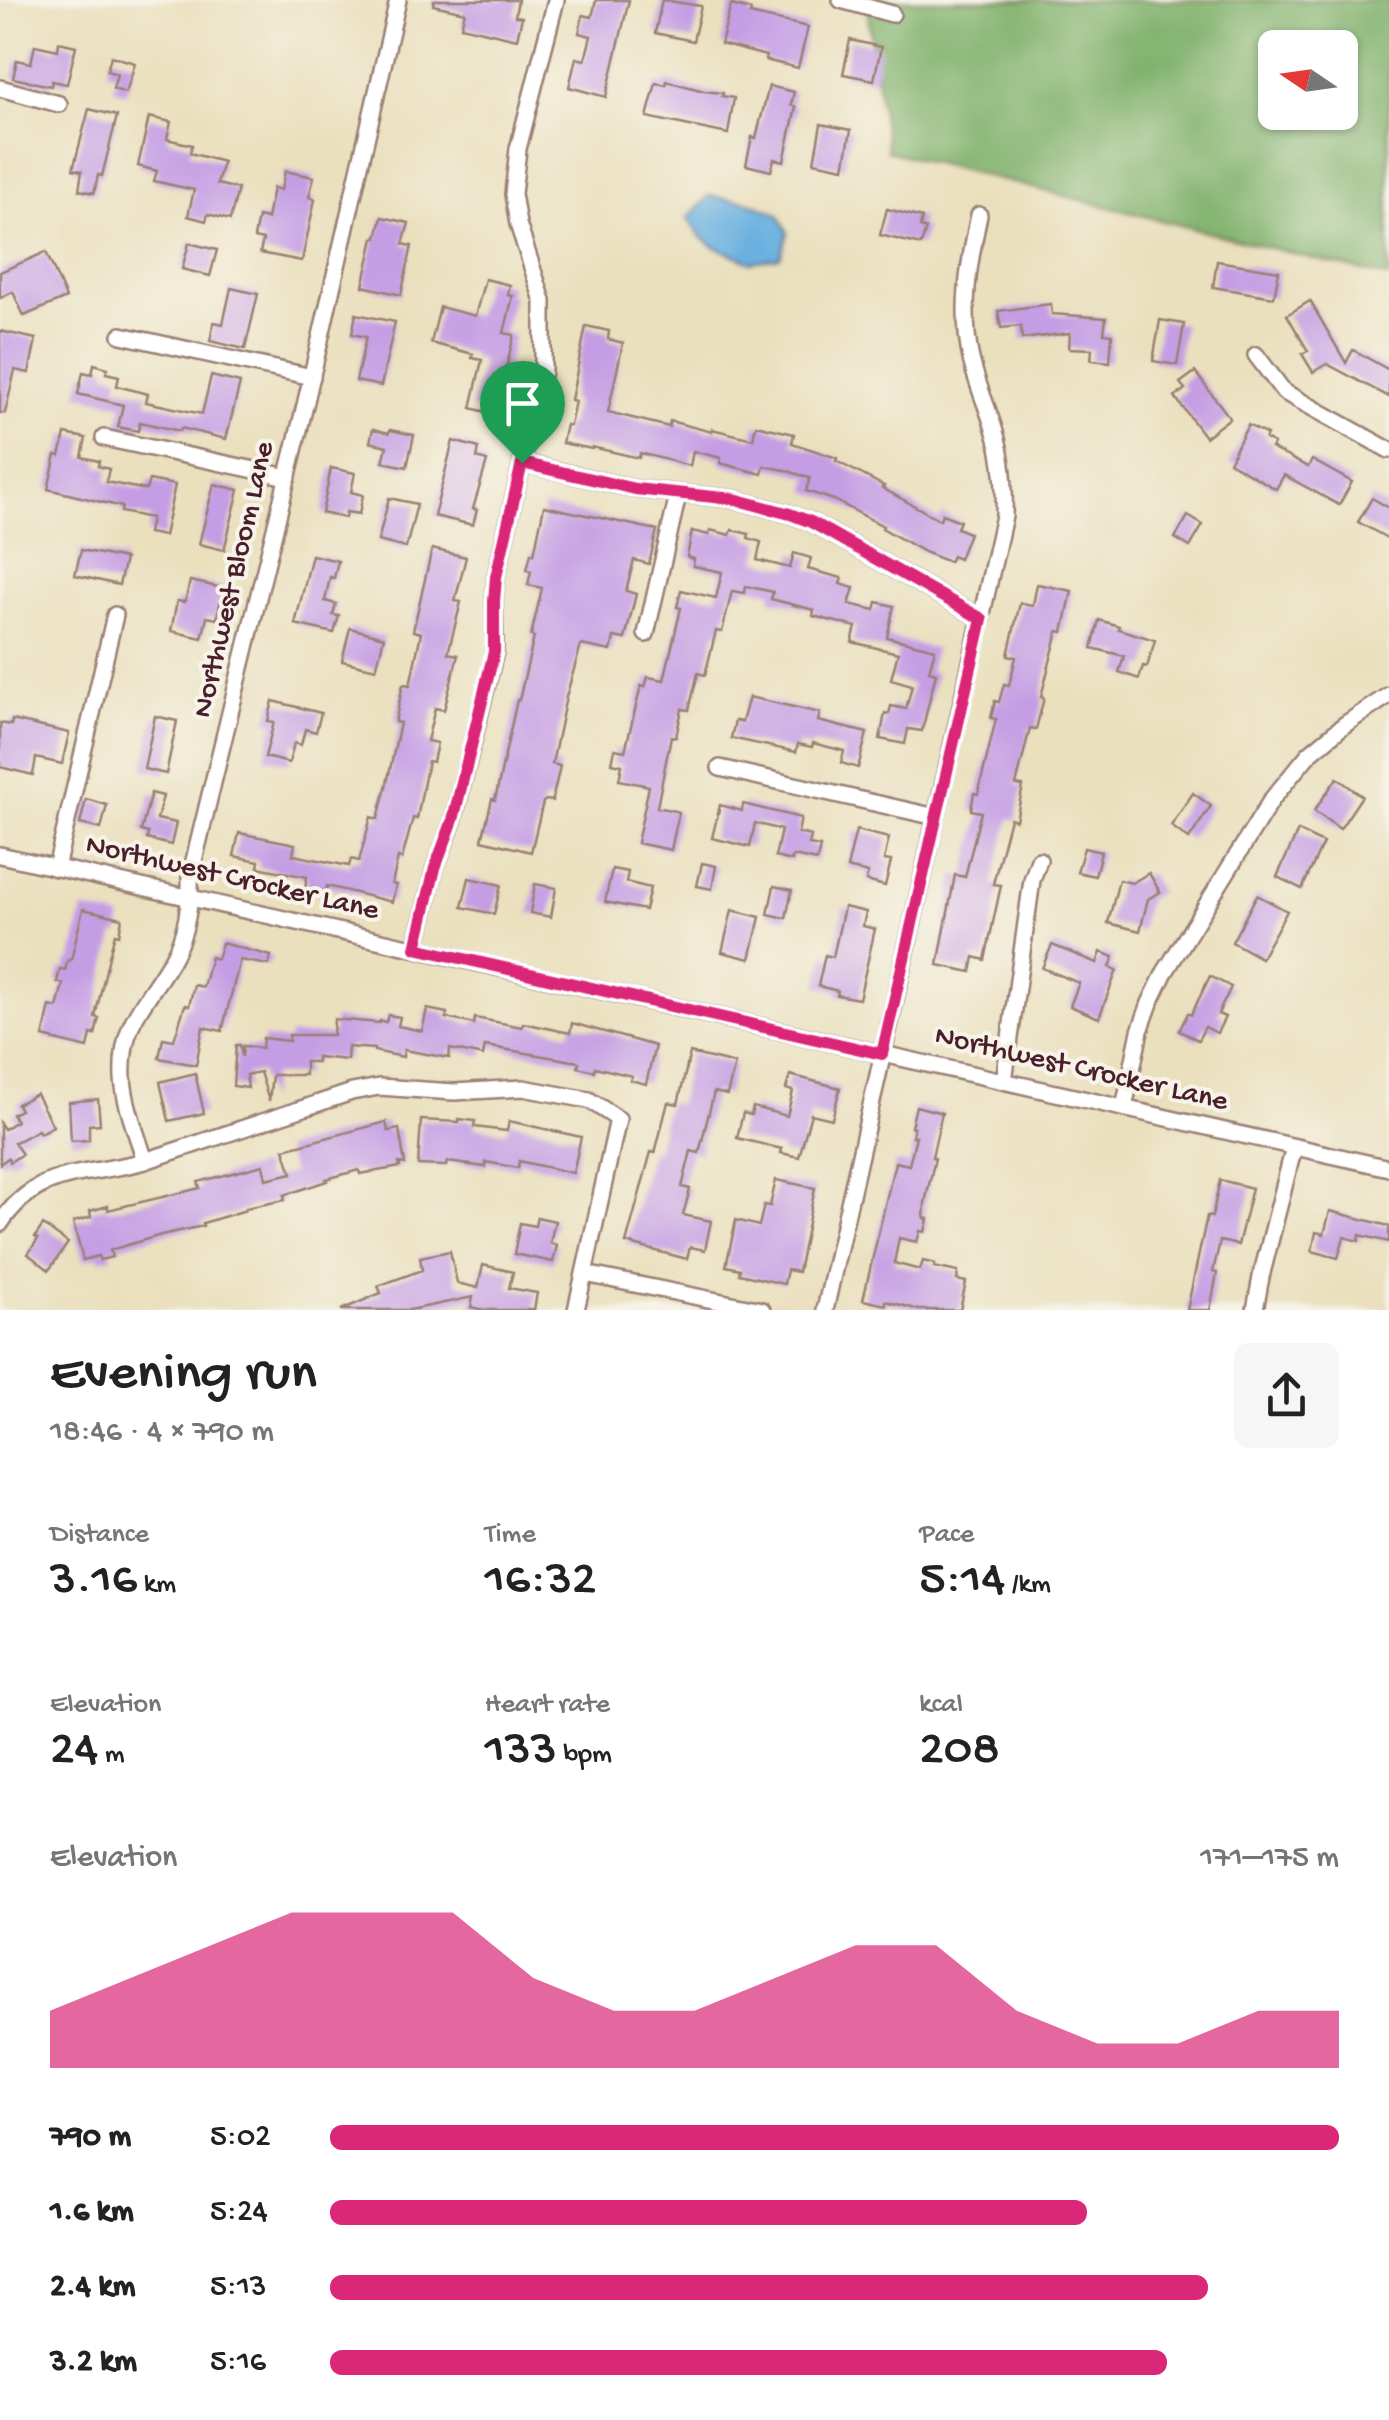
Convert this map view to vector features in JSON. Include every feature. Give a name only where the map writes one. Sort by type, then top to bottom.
[{"type":"street","name":"Northwest Bloom Lane","points":[[146,1161],[125,1094],[127,1038],[141,1004],[172,960],[191,900],[190,877],[312,377],[398,0]]},
{"type":"street","points":[[416,948],[435,868],[453,820],[494,652],[496,577],[543,371],[543,301],[512,194],[518,149],[556,0]]},
{"type":"street","points":[[841,0],[892,14]]},
{"type":"street","points":[[0,88],[60,104]]},
{"type":"street","points":[[826,1310],[1004,516],[1002,459],[975,374],[967,332],[968,267],[979,215]]},
{"type":"street","points":[[122,335],[312,377]]},
{"type":"street","points":[[1256,354],[1284,392],[1389,450]]},
{"type":"street","points":[[104,438],[288,477]]},
{"type":"street","points":[[522,463],[635,489],[734,499],[790,514],[811,522],[982,619]]},
{"type":"street","points":[[646,634],[678,495]]},
{"type":"street","points":[[56,868],[115,615]]},
{"type":"street","points":[[1124,1108],[1150,1003],[1165,972],[1272,800],[1308,754],[1389,695]]},
{"type":"street","points":[[720,768],[936,816]]},
{"type":"street","name":"Northwest Crocker Lane","points":[[0,854],[1389,1168]]},
{"type":"street","points":[[1004,1081],[1038,860]]},
{"type":"street","points":[[0,1224],[10,1208],[54,1179],[146,1161],[352,1092],[379,1087],[454,1092],[523,1088],[589,1100],[618,1119],[576,1310]]},
{"type":"street","points":[[1255,1310],[1260,1276],[1294,1147]]},
{"type":"street","points":[[585,1274],[762,1310]]},
{"type":"green space","points":[[866,0],[1389,0],[1389,278],[887,151]]},
{"type":"water","points":[[709,196],[749,202],[778,214],[788,233],[780,257],[751,262],[700,236],[688,218]]},
{"type":"building","points":[[434,0],[518,0],[515,16],[522,17],[517,39],[461,26],[465,12],[433,5]]},
{"type":"building","points":[[596,0],[629,0],[606,97],[569,87],[576,58],[585,60],[591,36],[579,33],[583,15],[592,17]]},
{"type":"building","points":[[662,0],[701,6],[693,41],[655,33]]},
{"type":"building","points":[[731,5],[751,10],[750,14],[808,27],[798,68],[721,44]]},
{"type":"building","points":[[850,40],[881,47],[874,80],[843,74]]},
{"type":"building","points":[[59,42],[76,46],[67,84],[52,81],[51,86],[13,78],[17,60],[31,63],[35,45],[58,50]]},
{"type":"building","points":[[111,56],[135,63],[126,93],[113,89],[117,74],[107,71]]},
{"type":"building","points":[[667,81],[734,98],[728,134],[647,117],[656,83],[666,85]]},
{"type":"building","points":[[769,86],[794,92],[791,105],[796,107],[784,161],[774,159],[771,171],[746,165]]},
{"type":"building","points":[[89,109],[117,116],[94,193],[79,190],[82,171],[73,169]]},
{"type":"building","points":[[149,117],[171,122],[167,139],[192,145],[190,153],[223,162],[217,184],[238,189],[230,220],[208,214],[206,221],[188,216],[194,190],[154,181],[157,171],[138,166]]},
{"type":"building","points":[[821,124],[851,130],[844,168],[814,162]]},
{"type":"building","points":[[285,171],[314,177],[309,197],[315,199],[302,261],[260,253],[263,240],[254,238],[258,217],[267,219],[273,188],[281,190]]},
{"type":"building","points":[[887,209],[922,218],[920,227],[926,229],[921,245],[880,235]]},
{"type":"building","points":[[382,217],[409,223],[403,244],[412,246],[401,295],[363,286]]},
{"type":"building","points":[[189,243],[217,250],[210,276],[182,269]]},
{"type":"building","points":[[46,252],[66,298],[24,316],[13,292],[0,298],[0,272]]},
{"type":"building","points":[[1217,261],[1279,271],[1274,297],[1213,287]]},
{"type":"building","points":[[485,279],[510,285],[508,295],[513,296],[504,333],[514,335],[502,385],[502,416],[471,408],[482,360],[431,343],[440,307],[475,316]]},
{"type":"building","points":[[231,288],[258,294],[245,349],[210,341],[214,322],[223,324]]},
{"type":"building","points":[[1310,301],[1346,363],[1353,350],[1389,370],[1389,397],[1327,364],[1313,372],[1302,354],[1308,351],[1287,315]]},
{"type":"building","points":[[1051,304],[1052,314],[1106,318],[1104,333],[1112,334],[1110,362],[1091,360],[1092,349],[1069,348],[1070,333],[1022,339],[1021,326],[1001,328],[998,311]]},
{"type":"building","points":[[356,314],[395,322],[381,386],[356,381],[366,337],[352,334]]},
{"type":"building","points":[[1160,320],[1184,324],[1177,365],[1153,361]]},
{"type":"building","points":[[586,326],[609,331],[608,339],[623,343],[608,412],[669,427],[670,421],[753,439],[756,425],[794,434],[792,443],[837,458],[836,461],[940,520],[942,514],[960,521],[957,528],[969,533],[959,559],[952,556],[949,562],[924,552],[834,500],[806,491],[810,478],[785,470],[764,466],[762,474],[693,451],[690,466],[640,453],[639,458],[562,443],[575,401],[571,400]]},
{"type":"building","points":[[0,331],[36,339],[29,373],[15,370],[5,413],[0,413]]},
{"type":"building","points":[[94,364],[119,376],[117,386],[148,394],[146,402],[202,414],[211,376],[240,383],[226,439],[140,422],[138,431],[118,427],[123,405],[78,394],[83,372],[92,374]]},
{"type":"building","points":[[1195,372],[1230,418],[1205,437],[1175,397],[1185,389],[1180,383]]},
{"type":"building","points":[[1248,425],[1267,435],[1265,439],[1274,444],[1271,448],[1308,467],[1312,460],[1352,482],[1339,505],[1284,475],[1276,489],[1229,462]]},
{"type":"building","points":[[373,429],[414,435],[407,467],[383,462],[387,446],[370,442]]},
{"type":"building","points":[[65,434],[86,438],[82,457],[99,461],[98,466],[109,469],[106,482],[146,490],[149,480],[175,485],[164,536],[148,533],[151,518],[48,489]]},
{"type":"building","points":[[453,441],[479,448],[477,458],[487,461],[473,509],[477,510],[473,525],[434,516]]},
{"type":"building","points":[[331,468],[355,473],[351,492],[363,495],[359,514],[346,512],[345,518],[322,513]]},
{"type":"building","points":[[214,484],[239,490],[224,550],[199,544]]},
{"type":"building","points":[[389,498],[417,504],[406,548],[378,541]]},
{"type":"building","points":[[1372,498],[1389,508],[1389,539],[1358,522]]},
{"type":"building","points":[[544,506],[657,530],[649,564],[634,560],[626,591],[636,594],[625,639],[614,637],[611,651],[581,645],[552,764],[560,766],[552,801],[543,802],[531,852],[482,840],[534,637],[531,636],[542,588],[528,585],[531,571],[527,570]]},
{"type":"building","points":[[1188,516],[1203,525],[1190,547],[1175,538]]},
{"type":"building","points":[[710,530],[749,534],[748,538],[761,542],[757,560],[790,568],[794,553],[811,558],[808,569],[842,578],[840,584],[854,588],[849,604],[875,610],[877,602],[894,606],[887,637],[935,649],[929,671],[936,673],[922,731],[908,729],[905,744],[880,739],[885,713],[889,714],[891,706],[906,709],[912,685],[891,679],[898,653],[852,642],[856,627],[813,616],[814,610],[771,599],[773,592],[746,586],[745,593],[732,591],[722,632],[716,631],[705,675],[698,673],[689,710],[682,709],[676,737],[671,736],[657,807],[679,812],[671,850],[637,843],[649,786],[619,780],[622,765],[612,763],[615,749],[625,751],[641,686],[645,687],[648,677],[664,680],[681,608],[677,607],[681,590],[716,598],[722,572],[693,566],[694,559],[687,557],[692,531],[709,535]]},
{"type":"building","points":[[432,549],[466,557],[455,601],[461,602],[448,653],[458,655],[444,710],[435,708],[427,741],[437,743],[433,762],[428,761],[417,819],[413,818],[402,859],[398,858],[392,902],[327,886],[325,894],[305,889],[307,877],[258,867],[259,861],[234,856],[239,833],[295,844],[293,855],[349,866],[351,859],[359,861],[371,817],[378,819],[388,779],[400,723],[395,722],[403,684],[410,685],[421,633],[413,631]]},
{"type":"building","points":[[81,550],[125,559],[119,585],[75,575]]},
{"type":"building","points":[[312,555],[338,561],[325,601],[336,604],[333,615],[339,616],[334,633],[295,624]]},
{"type":"building","points":[[190,581],[223,588],[217,619],[207,617],[202,638],[171,631],[177,601],[185,602]]},
{"type":"building","points":[[1037,584],[1072,591],[1063,632],[1058,631],[1036,729],[1030,728],[1016,785],[1023,786],[1016,820],[1010,818],[993,884],[1001,885],[985,960],[974,957],[971,972],[938,965],[955,875],[965,877],[981,812],[971,810],[974,793],[978,794],[996,719],[991,718],[995,701],[999,702],[1004,684],[1009,685],[1016,657],[1008,655],[1020,603],[1033,605]]},
{"type":"building","points":[[1099,620],[1155,640],[1139,679],[1119,672],[1124,656],[1092,648]]},
{"type":"building","points":[[350,628],[384,637],[376,669],[342,661]]},
{"type":"building","points":[[749,697],[820,713],[818,721],[867,733],[858,768],[841,763],[844,751],[813,743],[812,747],[798,744],[796,752],[731,738],[735,721],[742,722]]},
{"type":"building","points":[[273,701],[321,713],[316,732],[305,729],[301,745],[294,743],[289,763],[265,757],[274,722],[268,721]]},
{"type":"building","points":[[155,716],[177,721],[166,774],[144,769]]},
{"type":"building","points":[[12,720],[69,733],[62,764],[36,758],[33,775],[0,767],[0,723],[11,725]]},
{"type":"building","points":[[1337,778],[1362,796],[1340,829],[1314,811]]},
{"type":"building","points":[[151,793],[163,796],[157,819],[176,823],[171,845],[147,839],[148,833],[141,831]]},
{"type":"building","points":[[1193,793],[1211,806],[1189,839],[1171,826]]},
{"type":"building","points":[[86,799],[107,805],[101,829],[80,824]]},
{"type":"building","points":[[743,804],[801,818],[798,833],[811,836],[809,845],[820,847],[817,861],[775,857],[781,830],[755,823],[750,847],[712,838],[720,805],[742,811]]},
{"type":"building","points":[[856,830],[889,838],[884,860],[891,861],[885,886],[866,881],[868,873],[847,868]]},
{"type":"building","points":[[1298,831],[1323,843],[1302,889],[1277,877]]},
{"type":"building","points":[[1084,848],[1101,852],[1095,876],[1077,872]]},
{"type":"building","points":[[702,863],[716,866],[712,889],[697,886]]},
{"type":"building","points":[[612,869],[628,872],[626,882],[650,888],[645,910],[605,902]]},
{"type":"building","points":[[1149,873],[1160,892],[1148,899],[1140,931],[1108,923],[1119,880],[1132,883]]},
{"type":"building","points":[[469,878],[501,885],[494,914],[462,907]]},
{"type":"building","points":[[535,884],[556,888],[551,917],[530,913]]},
{"type":"building","points":[[774,886],[792,890],[786,918],[768,914]]},
{"type":"building","points":[[1257,895],[1287,911],[1261,958],[1232,942]]},
{"type":"building","points":[[844,907],[866,912],[863,926],[875,929],[859,999],[818,986],[825,955],[833,957]]},
{"type":"building","points":[[83,909],[122,918],[95,1017],[99,1018],[95,1035],[91,1034],[88,1048],[43,1037],[50,1006],[57,1008],[63,984],[57,982],[60,969],[65,970],[71,960]]},
{"type":"building","points":[[732,910],[760,917],[750,959],[722,952]]},
{"type":"building","points":[[222,943],[271,956],[269,965],[240,960],[222,1031],[203,1027],[196,1065],[159,1058],[163,1038],[174,1040],[194,985],[203,987],[211,957],[217,959]]},
{"type":"building","points":[[1052,945],[1097,963],[1101,952],[1114,957],[1110,967],[1117,970],[1099,1018],[1070,1006],[1079,983],[1042,968]]},
{"type":"building","points":[[1210,976],[1231,987],[1218,1014],[1225,1017],[1217,1033],[1205,1027],[1198,1040],[1179,1031]]},
{"type":"building","points":[[427,1009],[474,1024],[475,1018],[570,1033],[572,1023],[655,1046],[646,1084],[630,1080],[632,1076],[578,1067],[579,1062],[485,1046],[483,1056],[450,1049],[449,1058],[404,1050],[403,1057],[348,1047],[347,1060],[317,1057],[317,1062],[305,1062],[305,1075],[272,1075],[269,1101],[260,1072],[246,1075],[248,1088],[233,1086],[236,1045],[240,1045],[242,1057],[243,1046],[262,1048],[263,1038],[289,1041],[289,1035],[333,1035],[334,1019],[379,1023],[386,1022],[388,1015],[400,1017],[398,1026],[422,1031]]},
{"type":"building","points":[[690,1053],[735,1064],[727,1095],[714,1092],[699,1153],[691,1151],[682,1187],[690,1189],[683,1215],[711,1221],[705,1250],[690,1247],[687,1259],[626,1243],[651,1152],[655,1153],[668,1102],[678,1104]]},
{"type":"building","points":[[195,1073],[204,1113],[169,1121],[160,1082]]},
{"type":"building","points":[[790,1075],[840,1088],[832,1119],[811,1114],[799,1157],[737,1138],[743,1113],[751,1115],[753,1107],[787,1116],[793,1091],[786,1089]]},
{"type":"building","points":[[36,1094],[53,1126],[14,1143],[22,1154],[0,1164],[0,1123],[4,1129],[16,1121],[12,1114],[20,1110],[17,1104]]},
{"type":"building","points":[[98,1099],[100,1124],[89,1125],[89,1140],[71,1141],[69,1102]]},
{"type":"building","points":[[916,1106],[942,1113],[925,1203],[924,1218],[928,1219],[917,1242],[899,1238],[894,1263],[920,1270],[923,1261],[958,1272],[957,1280],[966,1282],[960,1310],[919,1310],[886,1301],[886,1305],[863,1300],[895,1162],[909,1165],[916,1136],[912,1136],[911,1127]]},
{"type":"building","points":[[421,1120],[475,1121],[474,1127],[507,1131],[509,1121],[581,1137],[573,1173],[519,1161],[518,1168],[486,1162],[486,1167],[447,1162],[446,1166],[418,1165]]},
{"type":"building","points":[[386,1122],[388,1131],[399,1129],[405,1164],[399,1163],[400,1167],[360,1174],[359,1170],[326,1179],[284,1195],[285,1200],[246,1208],[203,1226],[110,1250],[112,1257],[83,1260],[73,1222],[91,1217],[90,1211],[200,1188],[198,1182],[263,1165],[266,1179],[292,1173],[284,1149]]},
{"type":"building","points":[[776,1180],[815,1188],[798,1272],[787,1270],[784,1284],[739,1274],[740,1269],[726,1266],[736,1220],[759,1226],[764,1205],[770,1206]]},
{"type":"building","points":[[1220,1180],[1252,1188],[1238,1245],[1220,1241],[1210,1310],[1187,1310],[1207,1216],[1212,1217]]},
{"type":"building","points":[[1330,1211],[1389,1226],[1389,1242],[1360,1235],[1359,1241],[1344,1237],[1338,1258],[1312,1251],[1316,1232],[1324,1234]]},
{"type":"building","points":[[537,1217],[555,1221],[550,1243],[557,1245],[553,1262],[514,1254],[520,1223],[535,1226]]},
{"type":"building","points":[[43,1225],[68,1243],[49,1270],[28,1254]]},
{"type":"building","points":[[450,1251],[457,1283],[478,1288],[483,1265],[513,1272],[509,1288],[537,1293],[534,1310],[484,1310],[471,1307],[473,1297],[410,1310],[341,1310],[381,1293],[378,1286],[422,1270],[420,1257]]},
{"type":"route","points":[[522,463],[635,489],[734,499],[790,514],[811,522],[982,619],[882,1054],[416,948],[435,868],[453,820],[494,652],[496,577],[522,463]]}]
